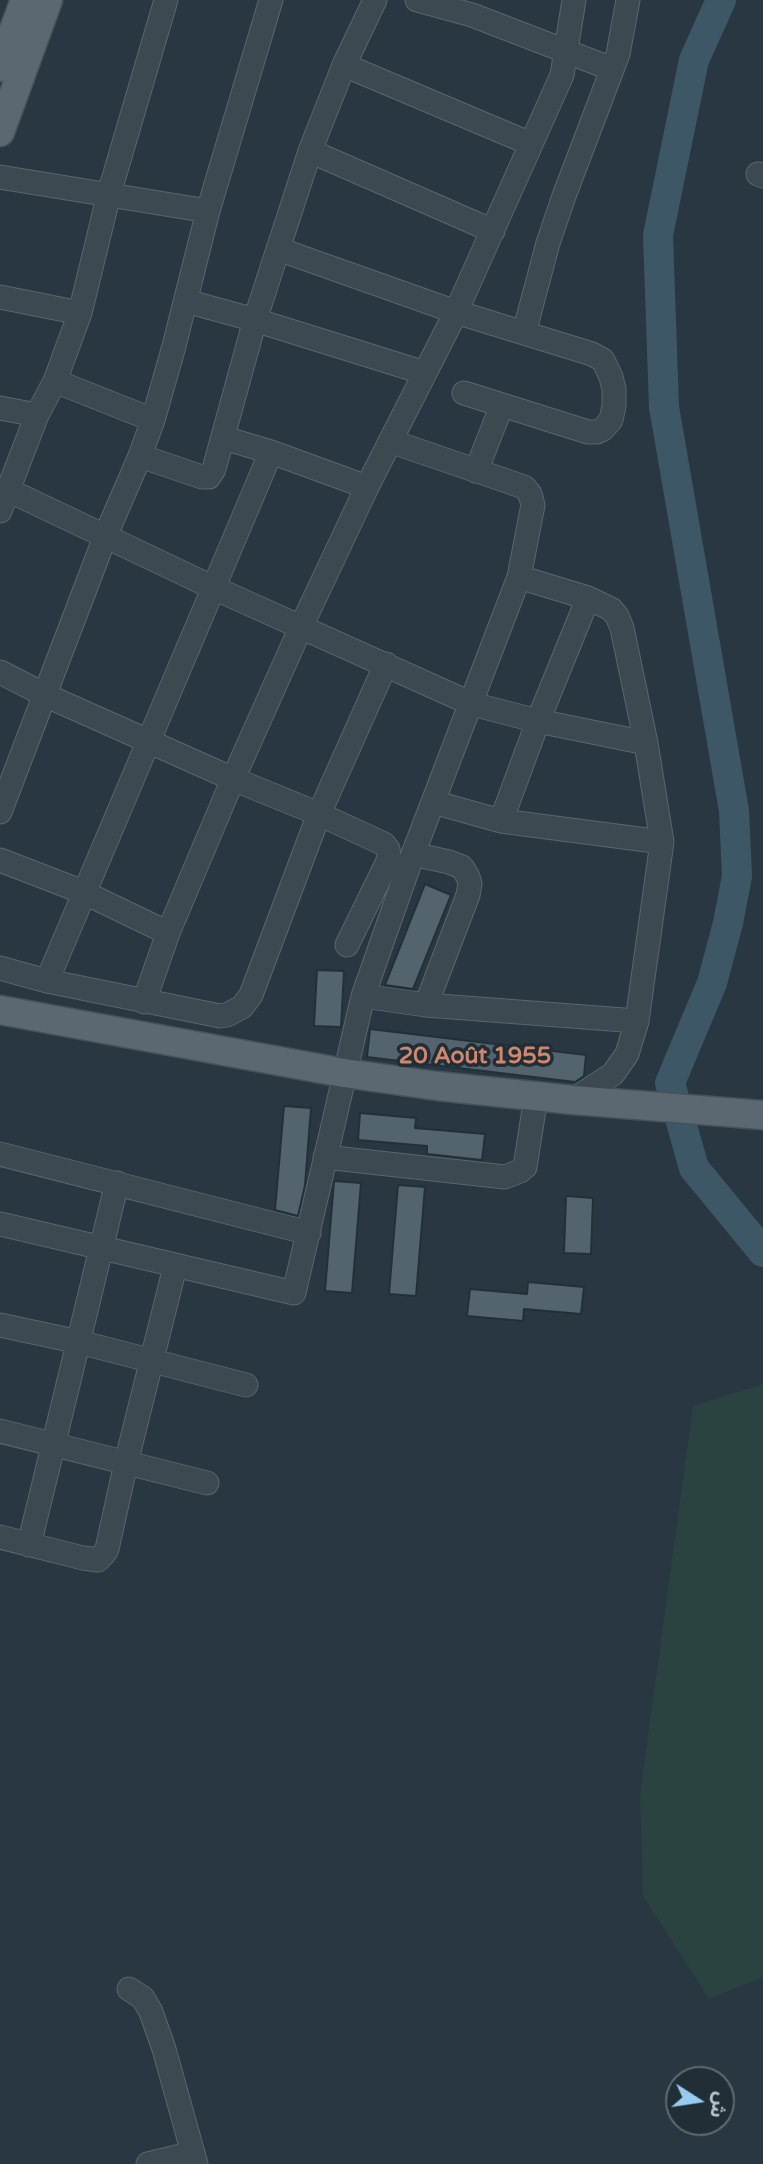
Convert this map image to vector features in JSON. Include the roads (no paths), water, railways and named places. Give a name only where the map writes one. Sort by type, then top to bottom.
[{"type":"main road","points":[[0,67],[7,29],[24,0]]},
{"type":"main road","points":[[0,132],[48,0]]},
{"type":"main road","points":[[0,1010],[344,1073],[437,1086],[536,1097],[763,1115]]},
{"type":"street","points":[[166,0],[109,194],[79,313],[55,381],[37,415],[4,500],[105,537],[471,704],[646,743]]},
{"type":"street","points":[[0,812],[105,537],[153,420],[208,211],[271,0]]},
{"type":"street","points":[[140,456],[206,478],[214,470],[255,320],[310,151],[344,65],[375,0]]},
{"type":"street","points":[[417,0],[474,8],[566,52],[612,69]]},
{"type":"street","points":[[144,1002],[168,933],[301,627],[367,486],[456,312],[562,75],[574,0]]},
{"type":"street","points":[[524,333],[548,243],[618,54],[628,0]]},
{"type":"street","points":[[344,65],[531,144]]},
{"type":"street","points":[[310,151],[493,230]]},
{"type":"street","points":[[0,177],[208,211]]},
{"type":"street","points":[[278,249],[456,312],[592,354],[603,360],[614,389],[614,406],[611,420],[603,429],[589,432],[464,393]]},
{"type":"street","points":[[0,297],[79,313]]},
{"type":"street","points":[[186,301],[425,373]]},
{"type":"street","points":[[55,381],[153,420]]},
{"type":"street","points":[[476,471],[502,405]]},
{"type":"street","points":[[0,408],[37,415]]},
{"type":"street","points":[[224,438],[367,486]]},
{"type":"street","points":[[0,1224],[294,1293],[363,996],[413,854],[519,577],[533,505],[530,494],[524,487],[390,441]]},
{"type":"street","points":[[47,981],[271,452]]},
{"type":"street","points":[[519,577],[588,598],[611,609],[617,617],[622,628],[646,743],[662,842],[637,1021],[627,1054],[613,1074],[573,1100]]},
{"type":"street","points":[[502,821],[538,721],[588,598]]},
{"type":"street","points":[[0,968],[47,981],[220,1016],[242,1007],[251,995],[319,814],[386,664]]},
{"type":"street","points":[[0,672],[150,742],[379,841],[387,849],[389,857],[346,945]]},
{"type":"street","points":[[433,803],[502,821],[662,842]]},
{"type":"street","points":[[413,854],[461,867],[470,884],[426,1005]]},
{"type":"street","points":[[0,860],[83,892],[168,933]]},
{"type":"street","points":[[363,996],[426,1005],[637,1021]]},
{"type":"street","points":[[325,1157],[505,1177],[525,1167],[536,1097]]},
{"type":"street","points":[[0,1154],[309,1233]]},
{"type":"street","points":[[29,1545],[117,1183]]},
{"type":"street","points":[[0,1537],[61,1554],[98,1560],[107,1549],[175,1267]]},
{"type":"street","points":[[0,1325],[79,1342],[246,1385]]},
{"type":"street","points":[[0,1431],[207,1483]]},
{"type":"street","points":[[129,1989],[143,1998],[151,2012],[195,2158],[148,2164]]},
{"type":"waterway","points":[[721,0],[694,60],[658,235],[664,407],[734,811],[737,876],[712,983],[670,1083],[694,1168],[763,1252]]},
{"type":"district","name":"20 Août 1955","points":[[475,1057]]}]
